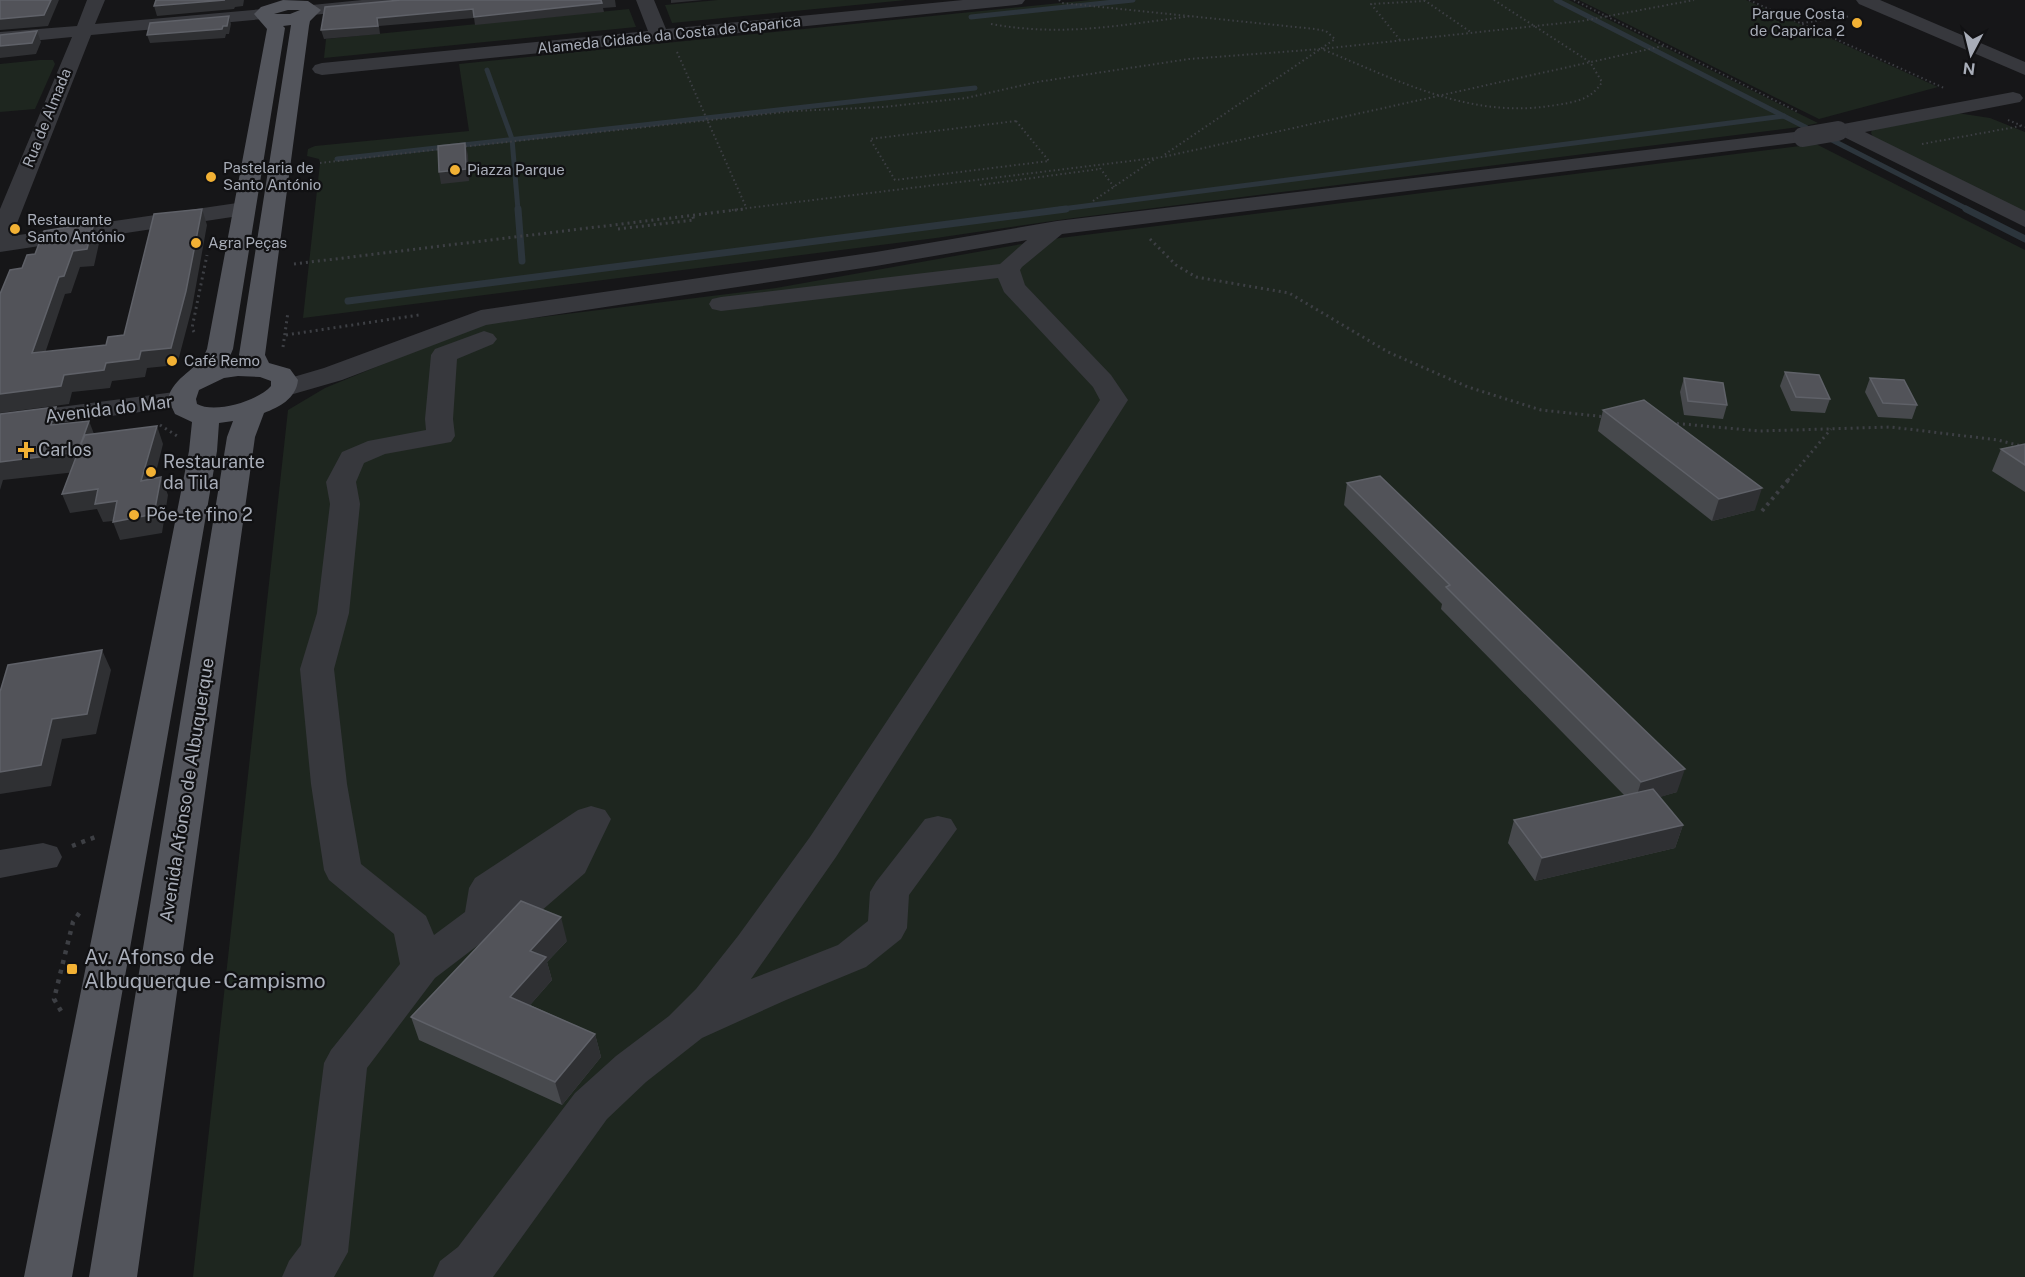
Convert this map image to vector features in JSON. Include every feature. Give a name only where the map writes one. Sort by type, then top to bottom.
[{"type":"main road","points":[[272,9],[286,20],[307,7]]},
{"type":"main road","points":[[258,367],[252,355],[259,301],[291,73],[300,26],[307,7]]},
{"type":"main road","points":[[48,1277],[106,964],[131,845],[203,451],[193,400],[220,349],[276,28],[272,9]]},
{"type":"main road","points":[[258,367],[280,374],[290,387],[266,404],[251,411],[236,414],[193,400],[218,372],[258,367]]},
{"type":"main road","name":"Avenida Afonso de Albuquerque","points":[[113,1277],[240,437],[251,411]]},
{"type":"street","name":"Rua de Almada","points":[[0,237],[63,54],[83,30],[96,0]]},
{"type":"street","points":[[307,7],[419,0]]},
{"type":"street","points":[[645,0],[664,35]]},
{"type":"street","name":"Alameda Cidade da Costa de Caparica","points":[[322,69],[1016,0]]},
{"type":"street","points":[[1865,0],[1953,37],[2020,82]]},
{"type":"street","points":[[0,38],[272,9]]},
{"type":"street","points":[[1922,42],[1953,37]]},
{"type":"street","points":[[1841,130],[2020,82]]},
{"type":"street","points":[[290,387],[333,374],[481,318],[876,259],[1058,228],[1802,125],[1841,130],[2025,220]]},
{"type":"street","points":[[0,245],[244,209]]},
{"type":"street","points":[[421,967],[412,927],[343,870],[329,784],[317,669],[333,613],[345,504],[341,482],[352,458],[378,447],[441,436],[439,419],[444,355],[510,328],[1008,270],[1014,262],[1058,228]]},
{"type":"street","points":[[457,1277],[475,1263],[591,1106],[657,1047],[684,1028],[711,1001],[823,847],[1114,400],[1102,381],[1012,287],[1008,270]]},
{"type":"street","name":"Avenida do Mar","points":[[0,423],[193,400]]},
{"type":"street","points":[[306,1277],[324,1252],[346,1063],[421,967],[484,919],[519,907],[571,863],[592,819]]},
{"type":"street","points":[[684,1028],[771,988],[852,956],[886,928],[890,892],[938,829]]},
{"type":"street","points":[[0,864],[43,857]]},
{"type":"path","points":[[1401,40],[1371,4],[1424,0],[1472,33]]},
{"type":"path","points":[[1321,49],[1436,96],[1477,106],[1501,109],[1559,106],[1581,101],[1596,92],[1602,82],[1590,62],[1494,0]]},
{"type":"path","points":[[1574,0],[1802,125]]},
{"type":"path","points":[[457,148],[794,111],[884,107],[966,98],[1037,82],[1189,59],[1321,49],[1582,21],[1694,0]]},
{"type":"path","points":[[1749,0],[1944,88]]},
{"type":"path","points":[[1061,1],[1326,31],[1335,39],[1163,157]]},
{"type":"path","points":[[990,24],[1025,30],[1089,30],[1195,15]]},
{"type":"path","points":[[664,35],[703,110],[746,207]]},
{"type":"path","points":[[295,256],[293,266],[526,234],[1163,157],[1663,46]]},
{"type":"path","points":[[1016,121],[1048,161],[1002,167],[895,180],[870,139],[1016,121]]},
{"type":"path","points":[[1885,151],[2021,126]]},
{"type":"path","points":[[320,163],[446,149]]},
{"type":"path","points":[[1093,201],[1157,157]]},
{"type":"path","points":[[1097,165],[1114,187]]},
{"type":"path","points":[[1002,167],[1009,175]]},
{"type":"path","points":[[1057,170],[1061,174]]},
{"type":"path","points":[[980,185],[1100,170]]},
{"type":"path","points":[[1003,176],[1006,182]]},
{"type":"path","points":[[927,177],[933,185]]},
{"type":"path","points":[[618,229],[694,220],[692,214]]},
{"type":"path","points":[[643,220],[645,226]]},
{"type":"path","points":[[1148,237],[1176,264],[1196,277],[1289,293],[1388,352],[1468,387],[1541,410],[1616,417]]},
{"type":"path","points":[[196,337],[192,328],[208,249]]},
{"type":"path","points":[[290,301],[281,360],[293,373],[290,387]]},
{"type":"path","points":[[1660,422],[1760,431],[1891,427],[1998,440],[2025,447]]},
{"type":"path","points":[[1762,511],[1831,429]]},
{"type":"shaded area","points":[[718,0],[906,0],[672,23],[665,5]]},
{"type":"shaded area","points":[[1090,0],[1569,0],[1818,123],[303,318],[320,163],[319,159],[307,156],[308,149],[315,146],[469,131],[459,64]]},
{"type":"shaded area","points":[[1579,0],[1746,0],[1938,87],[1819,119]]},
{"type":"shaded area","points":[[629,9],[636,27],[324,58],[326,39]]},
{"type":"shaded area","points":[[53,60],[55,64],[35,109],[0,112],[0,64]]},
{"type":"shaded area","points":[[1957,113],[1990,118],[2025,132],[2025,215],[1873,137],[1871,133],[1872,130]]},
{"type":"shaded area","points":[[1816,144],[2025,250],[2025,1277],[193,1277],[288,410],[325,388],[478,325],[776,288],[1044,240]]},
{"type":"building","points":[[0,0],[51,0],[44,15],[0,19]]},
{"type":"building","points":[[156,0],[225,0],[154,6]]},
{"type":"building","points":[[401,0],[601,0],[602,3],[474,17],[473,9],[377,18],[378,26],[321,30],[325,7]]},
{"type":"building","points":[[229,16],[227,26],[223,26],[222,29],[147,35],[150,23]]},
{"type":"building","points":[[37,31],[32,43],[0,46],[0,35]]},
{"type":"building","points":[[465,143],[466,169],[439,172],[438,146]]},
{"type":"building","points":[[202,209],[186,291],[171,348],[141,351],[139,359],[106,363],[104,370],[64,375],[61,386],[0,394],[0,294],[10,270],[22,268],[27,255],[35,254],[44,231],[94,223],[87,249],[73,251],[64,276],[59,277],[32,353],[106,345],[108,337],[124,335],[154,214]]},
{"type":"building","points":[[1785,372],[1819,375],[1830,399],[1796,397]]},
{"type":"building","points":[[1684,378],[1723,383],[1727,405],[1688,401]]},
{"type":"building","points":[[1870,378],[1904,380],[1917,405],[1883,403]]},
{"type":"building","points":[[1644,400],[1762,488],[1719,499],[1603,410]]},
{"type":"building","points":[[56,407],[51,425],[89,421],[80,446],[85,435],[157,426],[141,481],[161,477],[154,514],[113,522],[117,501],[95,504],[98,489],[62,494],[78,452],[0,462],[0,414]]},
{"type":"building","points":[[2025,444],[2025,465],[2001,449]]},
{"type":"building","points":[[1380,476],[1685,769],[1641,782],[1446,587],[1450,585],[1347,483]]},
{"type":"building","points":[[102,650],[87,714],[52,719],[41,765],[0,772],[0,692],[8,665]]},
{"type":"building","points":[[1653,789],[1683,825],[1542,858],[1514,820]]},
{"type":"building","points":[[521,901],[561,917],[530,951],[546,957],[510,997],[595,1034],[555,1082],[411,1017]]},
{"type":"waterway","points":[[971,17],[1133,0]]},
{"type":"waterway","points":[[1556,0],[1784,116]]},
{"type":"waterway","points":[[487,70],[512,140]]},
{"type":"waterway","points":[[512,140],[975,88]]},
{"type":"waterway","points":[[1054,210],[1784,116]]},
{"type":"waterway","points":[[1784,116],[1813,131]]},
{"type":"waterway","points":[[1826,137],[1969,210]]},
{"type":"waterway","points":[[337,159],[512,140]]},
{"type":"waterway","points":[[512,140],[518,210]]},
{"type":"waterway","points":[[518,209],[522,261]]},
{"type":"waterway","points":[[348,301],[1066,209]]},
{"type":"waterway","points":[[1966,209],[2025,239]]},
{"type":"place","name":"Parque Costa de Caparica 2","points":[[1857,23]]},
{"type":"place","name":"Piazza Parque","points":[[455,170]]},
{"type":"place","name":"Pastelaria de Santo António","points":[[211,177]]},
{"type":"place","name":"Restaurante Santo António","points":[[15,229]]},
{"type":"place","name":"Agra Peças","points":[[196,243]]},
{"type":"place","name":"Café Remo","points":[[172,361]]},
{"type":"place","name":"Carlos","points":[[26,450]]},
{"type":"place","name":"Restaurante da Tila","points":[[151,472]]},
{"type":"place","name":"Põe-te fino 2","points":[[134,515]]},
{"type":"place","name":"Av. Afonso de Albuquerque - Campismo","points":[[72,969]]}]
